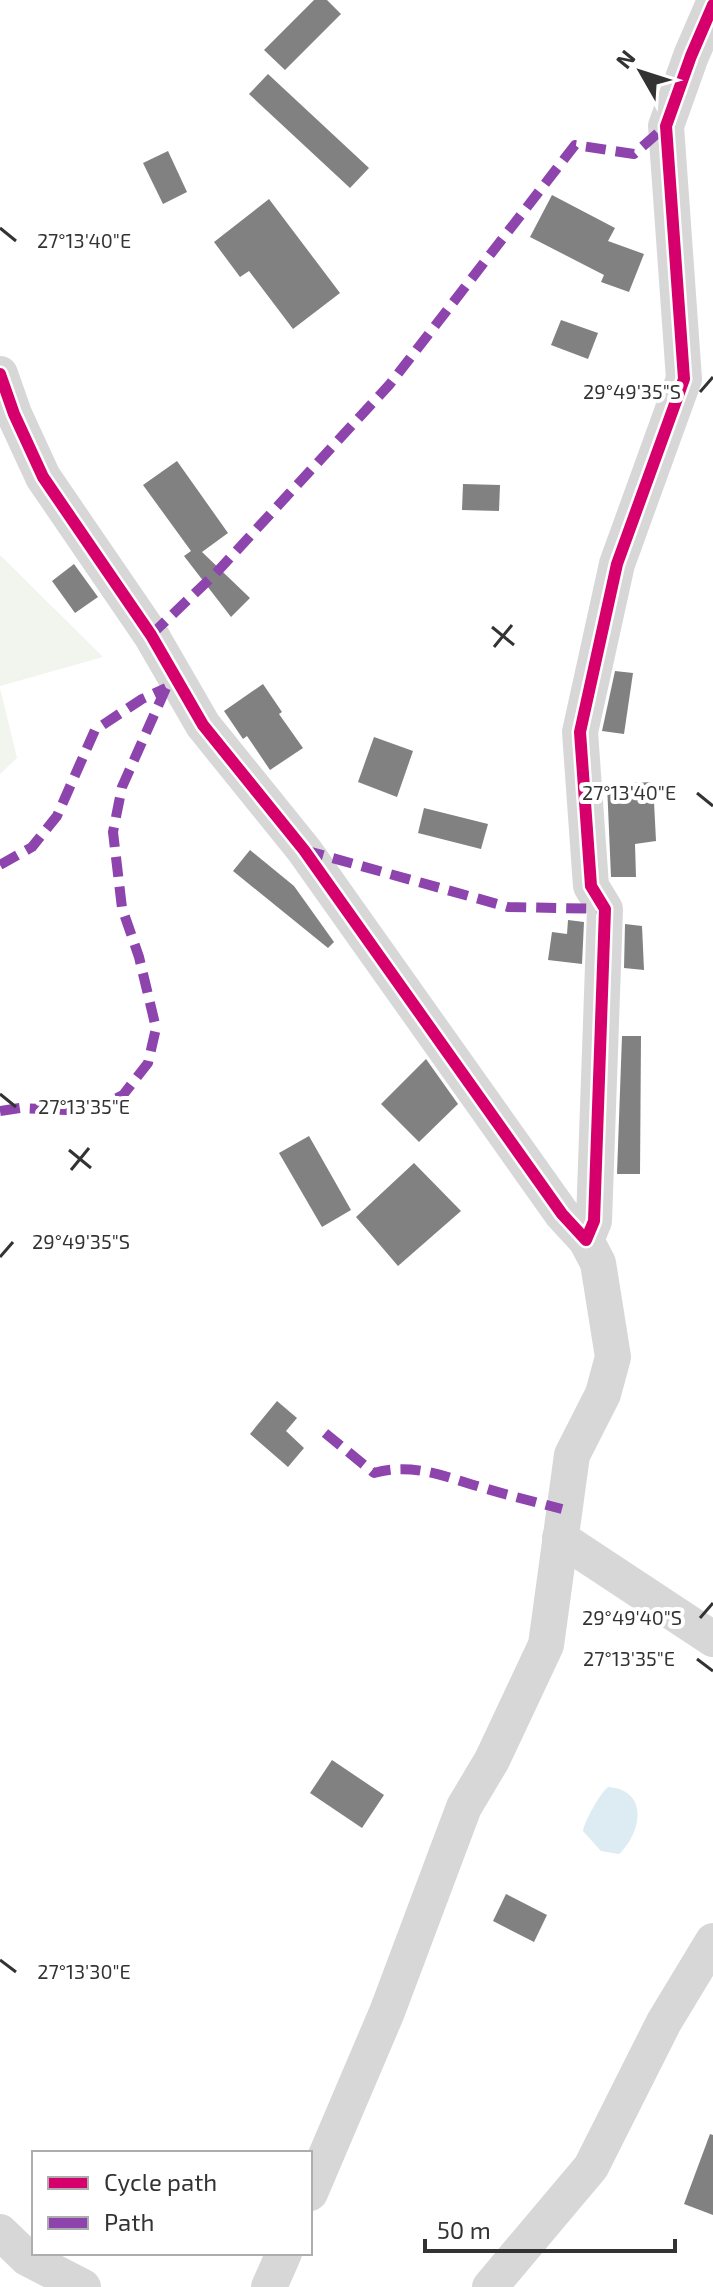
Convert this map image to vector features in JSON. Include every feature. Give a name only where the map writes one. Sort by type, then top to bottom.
[{"type":"street","points":[[586,1240],[594,1221],[605,909],[591,886],[580,732],[617,564],[684,379],[666,126],[713,5]]},
{"type":"street","points":[[0,374],[14,414],[43,477],[151,635],[203,725],[304,850],[562,1214],[586,1240],[598,1263],[613,1357],[603,1394],[572,1455],[546,1645],[492,1760],[464,1807],[387,2012],[312,2188]]},
{"type":"street","points":[[560,1538],[713,1639]]},
{"type":"street","points":[[490,2287],[591,2167],[664,2022],[713,1941]]},
{"type":"street","points":[[0,2232],[27,2258],[83,2287]]},
{"type":"street","points":[[269,2287],[283,2255]]},
{"type":"shaded area","points":[[0,555],[103,657],[0,686]]},
{"type":"shaded area","points":[[0,688],[17,758],[0,774]]},
{"type":"shaded area","points":[[608,1787],[630,1796],[638,1813],[633,1835],[619,1854],[601,1851],[583,1831],[593,1808]]},
{"type":"building","points":[[314,0],[327,0],[341,14],[285,70],[264,50]]},
{"type":"building","points":[[268,74],[369,168],[350,188],[249,94]]},
{"type":"building","points":[[168,151],[187,192],[163,204],[143,163]]},
{"type":"building","points":[[552,195],[615,228],[608,241],[644,254],[629,292],[601,282],[604,275],[530,237]]},
{"type":"building","points":[[269,199],[340,293],[293,329],[249,271],[240,277],[214,242]]},
{"type":"building","points":[[561,320],[598,333],[588,359],[551,345]]},
{"type":"building","points":[[177,461],[228,533],[202,552],[250,598],[231,617],[184,556],[191,551],[143,485]]},
{"type":"building","points":[[463,484],[500,485],[499,511],[462,510]]},
{"type":"building","points":[[74,564],[98,597],[75,613],[52,581]]},
{"type":"building","points":[[615,671],[633,673],[624,734],[602,731]]},
{"type":"building","points":[[263,684],[303,748],[270,770],[247,736],[243,739],[224,711]]},
{"type":"building","points":[[374,737],[413,751],[397,797],[358,782]]},
{"type":"building","points":[[653,782],[656,841],[635,844],[636,877],[611,877],[607,784]]},
{"type":"building","points":[[424,808],[488,824],[481,849],[418,833]]},
{"type":"building","points":[[250,850],[294,886],[334,942],[328,948],[233,871]]},
{"type":"building","points":[[568,920],[584,922],[582,964],[548,960],[552,932],[567,934]]},
{"type":"building","points":[[625,924],[642,926],[644,970],[624,968]]},
{"type":"building","points":[[622,1036],[641,1036],[640,1174],[617,1174]]},
{"type":"building","points":[[426,1059],[458,1104],[419,1142],[381,1104]]},
{"type":"building","points":[[309,1136],[351,1210],[322,1227],[279,1153]]},
{"type":"building","points":[[414,1163],[461,1211],[398,1266],[356,1217]]},
{"type":"building","points":[[277,1401],[297,1418],[286,1431],[304,1448],[288,1467],[250,1434]]},
{"type":"building","points":[[332,1760],[384,1795],[362,1828],[310,1793]]},
{"type":"building","points":[[506,1894],[547,1915],[534,1942],[493,1921]]},
{"type":"building","points":[[710,2134],[713,2135],[713,2215],[684,2204]]},
{"type":"marked path","points":[[151,635],[216,573],[390,384],[575,145],[634,154],[666,126]]},
{"type":"marked path","points":[[0,865],[32,847],[57,816],[95,730],[142,699],[166,688]]},
{"type":"marked path","points":[[0,1111],[20,1108],[92,1111],[123,1095],[148,1063],[156,1028],[139,957],[122,908],[113,832],[122,787],[166,688]]},
{"type":"marked path","points":[[304,850],[508,907],[605,909]]},
{"type":"marked path","points":[[325,1433],[374,1473],[403,1469],[429,1472],[562,1509]]},
{"type":"cycle path","points":[[0,374],[14,414],[43,477],[151,635],[203,725],[304,850],[562,1214],[586,1240],[594,1221],[605,909],[591,886],[580,732],[617,564],[684,379],[666,126],[713,5]]}]
